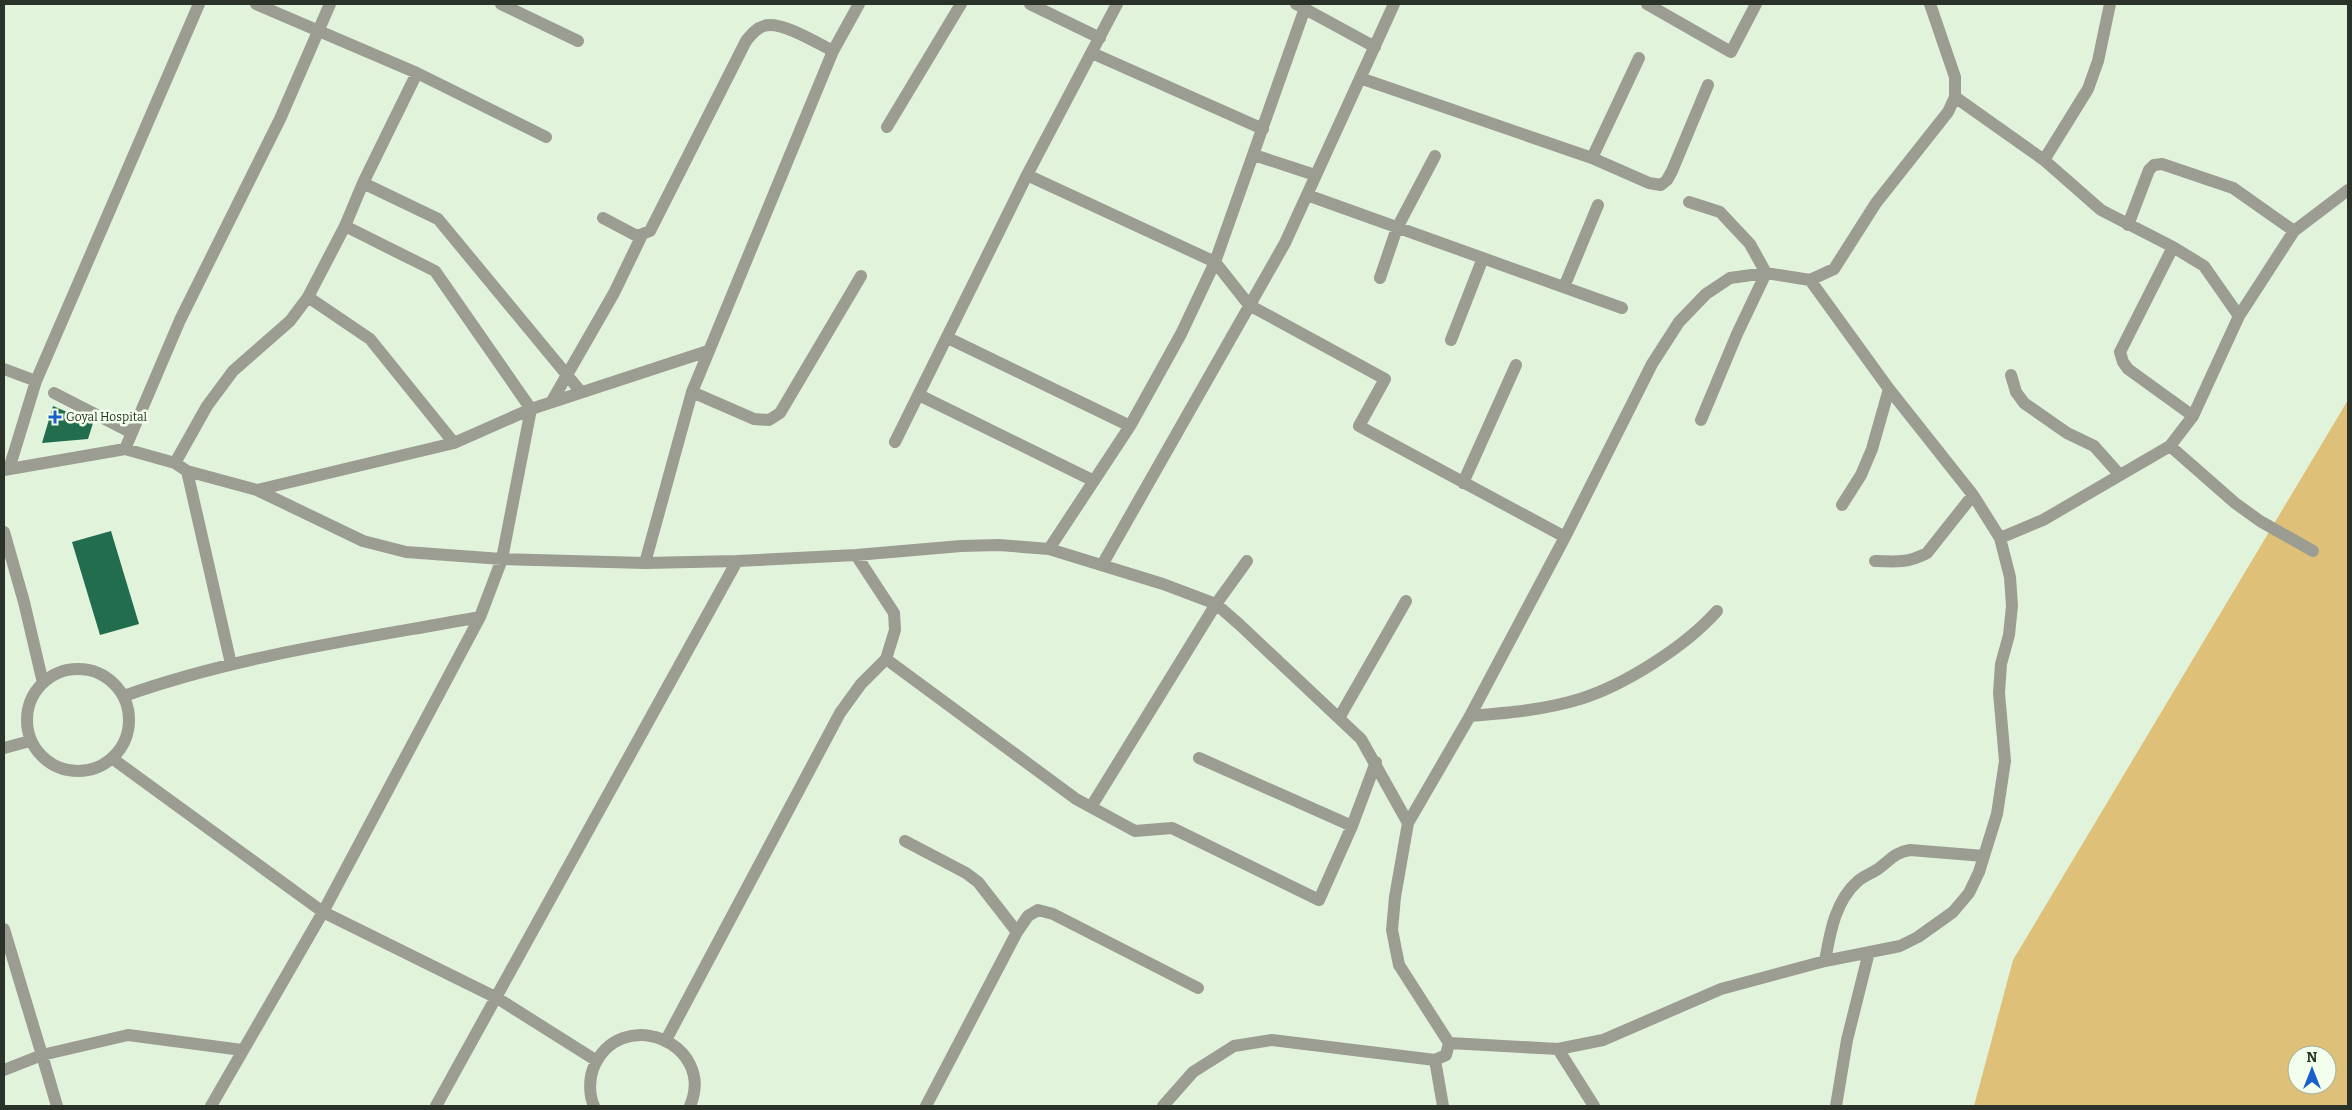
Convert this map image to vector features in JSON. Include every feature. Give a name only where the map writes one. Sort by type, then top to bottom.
[{"type":"street","points":[[256,4],[417,73],[546,137]]},
{"type":"street","points":[[125,449],[180,320],[280,119],[330,4]]},
{"type":"street","points":[[501,4],[578,41]]},
{"type":"street","points":[[646,563],[692,392],[833,51],[858,4]]},
{"type":"street","points":[[887,127],[962,4]]},
{"type":"street","points":[[1030,4],[1100,38]]},
{"type":"street","points":[[894,442],[948,338],[1027,175],[1118,4]]},
{"type":"street","points":[[1102,566],[1285,243],[1394,4]]},
{"type":"street","points":[[1647,4],[1730,52],[1756,4]]},
{"type":"street","points":[[1163,1106],[1193,1072],[1234,1046],[1272,1040],[1434,1060],[1446,1055],[1449,1044],[1399,965],[1392,930],[1394,897],[1408,823],[1470,716],[1565,537],[1652,364],[1679,322],[1706,294],[1730,278],[1766,274],[1810,280],[1834,269],[1876,202],[1948,112],[1955,97],[1955,77],[1930,4]]},
{"type":"street","points":[[2044,160],[2088,89],[2098,61],[2110,4]]},
{"type":"street","points":[[194,5],[36,381],[6,469],[125,449],[175,463],[187,471],[257,490],[363,541],[406,552],[502,559],[646,563],[856,555],[990,545],[1049,549],[1163,584],[1216,604],[1361,739],[1376,762],[1408,823]]},
{"type":"street","points":[[1049,549],[1130,426],[1181,334],[1216,262],[1263,129],[1301,6],[1375,47]]},
{"type":"street","points":[[603,218],[630,234],[642,235],[650,231],[746,41],[756,30],[765,25],[777,24],[833,51]]},
{"type":"street","points":[[1092,53],[1263,129]]},
{"type":"street","points":[[1592,158],[1639,58]]},
{"type":"street","points":[[175,463],[207,406],[233,371],[290,321],[308,297],[345,226],[363,183],[417,73]]},
{"type":"street","points":[[1360,78],[1592,158],[1649,183],[1660,185],[1668,180],[1708,85]]},
{"type":"street","points":[[1955,97],[2044,160],[2101,210],[2173,247],[2204,266],[2239,316]]},
{"type":"street","points":[[1254,155],[1315,175]]},
{"type":"street","points":[[1380,278],[1397,228],[1434,156]]},
{"type":"street","points":[[2128,225],[2149,170],[2154,165],[2162,164],[2233,188],[2294,231]]},
{"type":"street","points":[[1027,175],[1216,262],[1249,305],[1385,379],[1359,426],[1565,537]]},
{"type":"street","points":[[363,183],[438,219],[581,392]]},
{"type":"street","points":[[2000,538],[2043,520],[2170,446],[2192,416],[2239,316],[2294,231],[2348,190]]},
{"type":"street","points":[[1306,195],[1622,308]]},
{"type":"street","points":[[1689,202],[1720,212],[1750,244],[1766,274]]},
{"type":"street","points":[[1564,287],[1598,205]]},
{"type":"street","points":[[211,1106],[323,912],[480,617],[502,559],[530,409],[435,271],[345,226]]},
{"type":"street","points":[[552,401],[614,293],[642,235]]},
{"type":"street","points":[[2173,247],[2120,352],[2122,362],[2128,369],[2192,416]]},
{"type":"street","points":[[1452,340],[1483,258]]},
{"type":"street","points":[[1701,420],[1737,334],[1766,274]]},
{"type":"street","points":[[692,392],[754,419],[769,420],[780,413],[862,276]]},
{"type":"street","points":[[1449,1044],[1558,1049],[1603,1040],[1720,989],[1825,961],[1900,946],[1918,937],[1953,912],[1969,893],[1979,872],[1997,814],[2005,761],[1999,692],[2012,606],[2010,577],[2000,538],[1973,496],[1889,389],[1810,280]]},
{"type":"street","points":[[308,297],[370,339],[454,443]]},
{"type":"street","points":[[948,338],[1130,426]]},
{"type":"street","points":[[257,490],[454,443],[530,409],[708,350]]},
{"type":"street","points":[[1463,482],[1516,365]]},
{"type":"street","points":[[4,369],[36,381]]},
{"type":"street","points":[[2012,375],[2016,392],[2024,403],[2067,433],[2094,446],[2119,474]]},
{"type":"street","points":[[1842,505],[1861,476],[1872,449],[1889,389]]},
{"type":"street","points":[[54,393],[132,433]]},
{"type":"street","points":[[919,395],[1094,481]]},
{"type":"street","points":[[2170,446],[2235,503],[2260,521],[2313,551]]},
{"type":"street","points":[[187,471],[232,664]]},
{"type":"street","points":[[1875,561],[1904,562],[1916,559],[1926,553],[1973,496]]},
{"type":"street","points":[[4,532],[24,602],[43,683]]},
{"type":"street","points":[[666,1040],[840,713],[861,684],[886,659],[895,630],[894,613],[856,555]]},
{"type":"street","points":[[1091,807],[1216,604],[1247,560]]},
{"type":"street","points":[[436,1106],[737,561]]},
{"type":"street","points":[[1339,718],[1406,601]]},
{"type":"street","points":[[1470,716],[1546,707],[1580,698],[1611,686],[1651,663],[1700,630],[1717,611]]},
{"type":"street","points":[[124,696],[164,682],[232,664],[480,617]]},
{"type":"street","points":[[886,659],[1076,799],[1135,831],[1172,828],[1319,900],[1352,826],[1376,762]]},
{"type":"street","points":[[71,669],[87,669],[102,674],[115,684],[124,696],[130,713],[130,730],[124,746],[113,759],[92,770],[67,771],[45,760],[30,741],[26,725],[27,710],[33,695],[43,683],[56,674],[71,669]]},
{"type":"street","points":[[4,748],[30,741]]},
{"type":"street","points":[[1199,758],[1352,826]]},
{"type":"street","points":[[113,759],[323,912],[497,998],[597,1061]]},
{"type":"street","points":[[905,841],[972,878],[1017,932]]},
{"type":"street","points":[[1825,961],[1831,928],[1844,898],[1858,881],[1879,868],[1892,856],[1899,852],[1910,850],[1984,856]]},
{"type":"street","points":[[926,1106],[1017,932],[1028,916],[1038,910],[1046,911],[1198,988]]},
{"type":"street","points":[[4,929],[57,1106]]},
{"type":"street","points":[[1836,1106],[1847,1040],[1869,952]]},
{"type":"street","points":[[4,1070],[42,1056],[128,1035],[242,1050]]},
{"type":"street","points":[[594,1106],[590,1089],[591,1074],[606,1048],[627,1037],[650,1035],[666,1040],[680,1050],[690,1064],[694,1081],[693,1099],[690,1106]]},
{"type":"street","points":[[1558,1049],[1594,1106]]},
{"type":"street","points":[[1434,1060],[1443,1106]]},
{"type":"shaded area","points":[[2348,400],[2348,1106],[1974,1106],[2013,960]]},
{"type":"building","points":[[53,406],[93,423],[88,439],[42,443]]},
{"type":"building","points":[[111,531],[139,624],[100,635],[72,542]]},
{"type":"place","name":"Goyal Hospital","points":[[55,417]]}]
